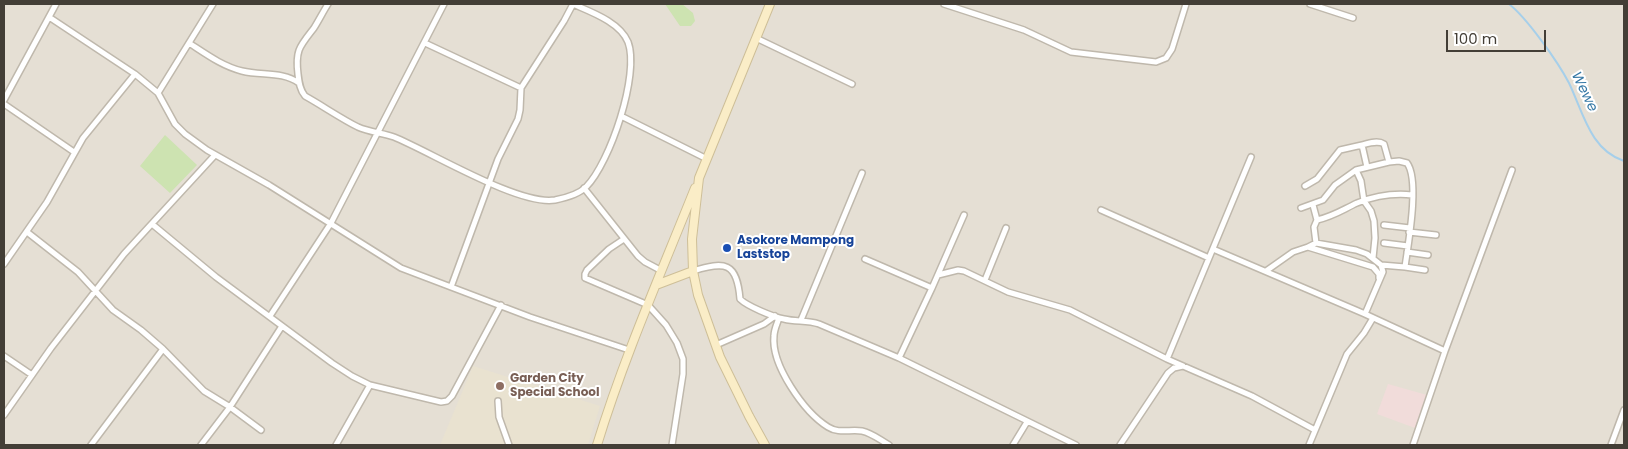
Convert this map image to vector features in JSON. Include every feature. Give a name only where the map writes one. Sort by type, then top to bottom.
[{"type":"street","points":[[4,100],[56,4]]},
{"type":"street","points":[[158,94],[213,4]]},
{"type":"street","points":[[328,4],[298,51],[296,62],[299,83],[301,91],[306,96],[358,127],[394,137],[489,182],[531,198],[554,200],[573,194],[584,188],[597,174],[607,154],[621,116],[628,87],[631,55],[627,40],[619,29],[597,15],[573,4],[521,88],[518,119],[489,182],[451,287]]},
{"type":"street","points":[[270,316],[331,223],[444,4]]},
{"type":"street","points":[[597,445],[629,350],[770,4]]},
{"type":"street","points":[[944,4],[1024,30],[1071,52],[1156,62],[1166,58],[1172,49],[1186,4]]},
{"type":"street","points":[[1310,4],[1354,18]]},
{"type":"street","points":[[49,17],[135,74],[158,94],[175,124],[185,134],[215,156],[269,185],[401,268],[530,317],[629,350]]},
{"type":"street","points":[[756,38],[852,84]]},
{"type":"street","points":[[189,43],[220,63],[233,68],[261,75],[280,74],[290,77],[299,83]]},
{"type":"street","points":[[425,43],[521,88]]},
{"type":"street","points":[[4,264],[47,202],[83,138],[135,74]]},
{"type":"street","points":[[4,104],[74,152]]},
{"type":"street","points":[[621,116],[707,159]]},
{"type":"street","points":[[1305,186],[1317,179],[1340,150],[1378,142],[1384,144],[1389,162]]},
{"type":"street","points":[[1362,145],[1367,167]]},
{"type":"street","points":[[4,415],[6,408],[96,289],[152,224],[193,182],[215,156]]},
{"type":"street","points":[[1167,359],[1251,157]]},
{"type":"street","points":[[1301,208],[1313,205],[1327,197],[1336,185],[1356,170],[1389,162],[1403,161],[1409,166],[1412,195],[1405,267]]},
{"type":"street","points":[[1356,170],[1361,181],[1364,201],[1371,211],[1374,221],[1376,238],[1373,258]]},
{"type":"street","points":[[1413,445],[1445,351],[1512,170]]},
{"type":"street","points":[[801,320],[862,173]]},
{"type":"street","points":[[699,178],[692,239],[693,271],[698,295],[716,345],[749,416],[765,445]]},
{"type":"street","points":[[584,188],[638,256],[662,271]]},
{"type":"street","points":[[1317,220],[1341,213],[1364,201],[1393,194],[1412,195]]},
{"type":"street","points":[[1313,205],[1317,220],[1314,226],[1316,243]]},
{"type":"street","points":[[1101,210],[1209,258]]},
{"type":"street","points":[[899,358],[964,215]]},
{"type":"street","points":[[152,224],[185,252],[338,367],[370,385],[442,402],[447,401],[452,396],[501,305]]},
{"type":"street","points":[[1384,225],[1436,235]]},
{"type":"street","points":[[985,280],[1006,228]]},
{"type":"street","points":[[27,232],[78,272],[96,289],[113,310],[163,349],[204,391],[261,430]]},
{"type":"street","points":[[624,239],[609,249],[586,270],[586,278],[648,305],[666,325],[677,343],[683,359],[683,374],[672,445]]},
{"type":"street","points":[[1266,271],[1293,252],[1316,243],[1362,252],[1382,265],[1425,270]]},
{"type":"street","points":[[1384,243],[1428,255]]},
{"type":"street","points":[[1308,247],[1374,267],[1380,278]]},
{"type":"street","points":[[1333,247],[1333,254]]},
{"type":"street","points":[[1213,250],[1365,314],[1445,351]]},
{"type":"street","points":[[866,259],[932,288]]},
{"type":"street","points":[[656,285],[712,265],[722,265],[736,275],[742,301],[777,317],[820,324],[899,358],[1076,445]]},
{"type":"street","points":[[1365,314],[1383,272],[1382,265]]},
{"type":"street","points":[[938,275],[958,270],[964,271],[1008,292],[1070,310],[1167,359],[1252,396],[1316,430]]},
{"type":"street","points":[[716,345],[777,317]]},
{"type":"street","points":[[777,317],[774,347],[778,361],[791,387],[803,404],[827,427],[843,432],[864,431],[889,445]]},
{"type":"street","points":[[1309,445],[1347,354],[1373,318]]},
{"type":"street","points":[[201,445],[230,407],[282,326]]},
{"type":"street","points":[[91,445],[163,349]]},
{"type":"street","points":[[4,356],[32,375]]},
{"type":"street","points":[[1120,445],[1168,373],[1174,368],[1183,366]]},
{"type":"street","points":[[336,445],[370,385]]},
{"type":"street","points":[[498,401],[500,417],[509,445]]},
{"type":"street","points":[[1611,445],[1624,410]]},
{"type":"street","points":[[1013,445],[1026,422]]},
{"type":"shaded area","points":[[4,4],[1624,4],[1624,445],[4,445]]},
{"type":"shaded area","name":"Garden City Special School","points":[[473,366],[600,406],[588,445],[440,445]]},
{"type":"shaded area","points":[[1388,384],[1427,395],[1415,428],[1377,414]]},
{"type":"green space","points":[[665,4],[682,4],[693,13],[695,21],[691,26],[680,26]]},
{"type":"green space","points":[[165,135],[197,165],[170,193],[140,166]]},
{"type":"waterway","name":"Wewe","points":[[1509,4],[1542,41],[1558,64],[1595,139],[1612,156],[1624,161]]},
{"type":"place","name":"Asokore Mampong Laststop","points":[[727,248]]},
{"type":"place","name":"Garden City Special School","points":[[500,386]]}]
